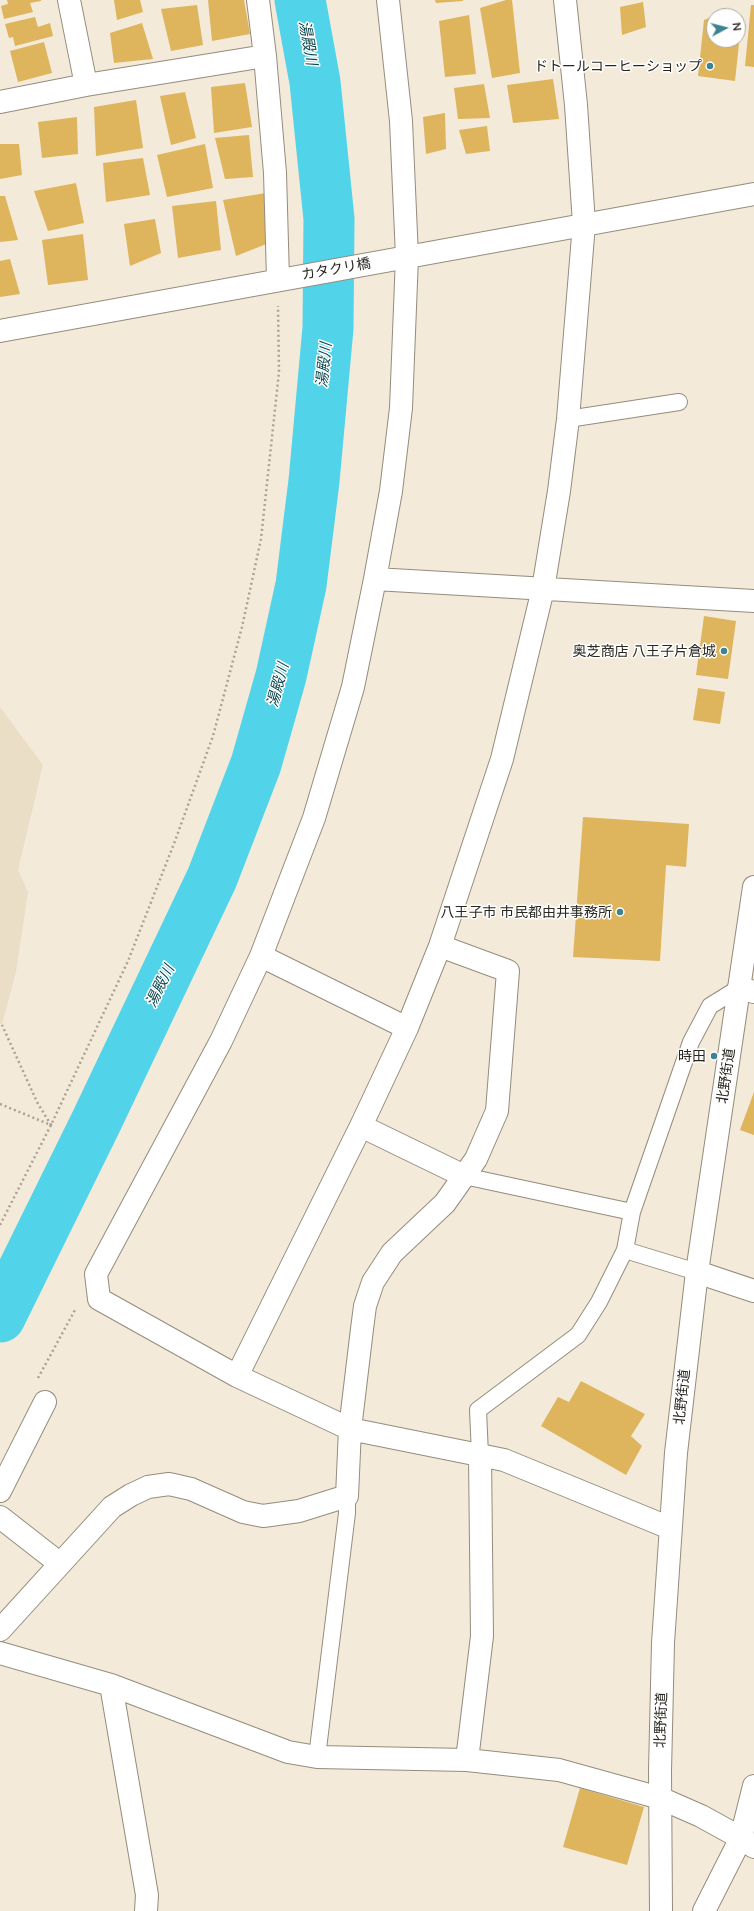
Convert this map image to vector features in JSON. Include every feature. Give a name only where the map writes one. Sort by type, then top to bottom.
[{"type":"street","points":[[69,0],[86,85]]},
{"type":"street","points":[[258,0],[265,56],[286,278]]},
{"type":"street","points":[[388,0],[401,121],[407,257],[401,408],[392,484],[375,579],[353,687],[334,756],[314,818],[261,956],[221,1041],[96,1274],[99,1298],[237,1376],[350,1429],[504,1460],[670,1528]]},
{"type":"street","points":[[237,1376],[361,1126],[407,1028],[440,946],[502,759],[543,589],[559,491],[568,419],[584,224],[576,106],[565,0]]},
{"type":"street","points":[[0,102],[86,85],[265,56]]},
{"type":"street","name":"カタクリ橋","points":[[0,331],[754,194]]},
{"type":"street","points":[[375,579],[754,601]]},
{"type":"street","name":"北野街道","points":[[661,1911],[660,1798],[663,1650],[676,1453],[697,1272],[747,990],[754,887]]},
{"type":"street","points":[[0,1630],[59,1563],[112,1507],[130,1495],[148,1487],[169,1484],[191,1489],[243,1512],[263,1516],[299,1511],[347,1496],[350,1429],[364,1313],[373,1282],[392,1253],[445,1202],[464,1176],[476,1159],[497,1110],[508,971],[440,946]]},
{"type":"street","points":[[261,956],[407,1028]]},
{"type":"street","points":[[361,1126],[464,1176]]},
{"type":"street","points":[[697,1272],[754,1291]]},
{"type":"street","points":[[0,1491],[45,1402]]},
{"type":"street","points":[[467,1760],[482,1636],[480,1455]]},
{"type":"street","points":[[0,1517],[59,1563]]},
{"type":"street","points":[[0,1653],[111,1685],[288,1752],[317,1757],[467,1760],[559,1770],[660,1798],[701,1816],[748,1842]]},
{"type":"street","points":[[111,1685],[146,1895],[146,1911]]},
{"type":"street","points":[[704,1911],[748,1842],[754,1786]]},
{"type":"lane","points":[[568,419],[680,402]]},
{"type":"lane","points":[[480,1455],[478,1410],[578,1336],[599,1302],[626,1250],[632,1212],[691,1042],[710,1006],[747,990]]},
{"type":"lane","points":[[464,1176],[632,1212]]},
{"type":"lane","points":[[626,1250],[697,1272]]},
{"type":"lane","points":[[317,1757],[347,1513],[347,1496]]},
{"type":"path","points":[[0,1225],[51,1125],[128,962],[175,842],[213,736],[242,627],[261,539],[279,372],[286,278]]},
{"type":"path","points":[[2,1025],[37,1102],[51,1125]]},
{"type":"path","points":[[0,1104],[51,1125]]},
{"type":"path","points":[[36,1382],[96,1274]]},
{"type":"shaded area","points":[[0,707],[43,765],[18,870],[28,892],[16,972],[2,1025],[0,1024]]},
{"type":"building","points":[[7,0],[41,1],[30,3],[33,12],[4,19],[1,6],[8,4]]},
{"type":"building","points":[[114,0],[140,0],[143,12],[117,20]]},
{"type":"building","points":[[208,0],[244,0],[250,34],[212,41]]},
{"type":"building","points":[[435,0],[463,0],[463,1],[436,3]]},
{"type":"building","points":[[506,0],[512,0],[520,73],[492,78],[480,8]]},
{"type":"building","points":[[643,2],[646,27],[622,35],[620,7]]},
{"type":"building","points":[[197,5],[203,45],[171,51],[161,9]]},
{"type":"building","points":[[751,5],[754,5],[754,67],[745,66]]},
{"type":"building","points":[[469,15],[476,74],[445,77],[439,21]]},
{"type":"building","points":[[35,17],[38,27],[50,23],[53,36],[15,46],[13,37],[9,38],[5,24]]},
{"type":"building","points":[[706,19],[706,48],[739,48],[735,81],[698,76],[704,20]]},
{"type":"building","points":[[142,23],[153,59],[114,63],[110,33]]},
{"type":"building","points":[[44,42],[52,73],[18,82],[10,51]]},
{"type":"building","points":[[553,79],[559,119],[513,123],[507,85]]},
{"type":"building","points":[[245,83],[252,127],[214,133],[211,87]]},
{"type":"building","points":[[484,84],[490,118],[458,119],[454,88]]},
{"type":"building","points":[[185,92],[196,138],[171,145],[160,96]]},
{"type":"building","points":[[136,100],[143,148],[96,156],[94,107]]},
{"type":"building","points":[[445,113],[446,149],[426,154],[423,117]]},
{"type":"building","points":[[77,117],[78,154],[42,158],[38,122]]},
{"type":"building","points":[[487,126],[490,151],[466,154],[459,130]]},
{"type":"building","points":[[249,135],[253,177],[225,179],[215,138]]},
{"type":"building","points":[[0,144],[19,144],[22,175],[0,179]]},
{"type":"building","points":[[205,144],[213,188],[167,197],[157,155]]},
{"type":"building","points":[[143,158],[150,195],[106,202],[103,163]]},
{"type":"building","points":[[76,183],[84,223],[48,231],[34,191]]},
{"type":"building","points":[[266,193],[269,243],[236,256],[223,200]]},
{"type":"building","points":[[0,196],[5,196],[18,240],[0,242]]},
{"type":"building","points":[[216,201],[221,250],[178,258],[172,206]]},
{"type":"building","points":[[155,219],[161,253],[130,266],[124,224]]},
{"type":"building","points":[[83,234],[88,280],[48,285],[42,240]]},
{"type":"building","points":[[10,259],[20,294],[0,297],[0,261]]},
{"type":"building","points":[[704,616],[736,621],[728,679],[696,675]]},
{"type":"building","points":[[698,688],[725,692],[720,724],[693,720]]},
{"type":"building","name":"八王子市 市民都由井事務所","points":[[583,817],[689,824],[686,867],[666,865],[660,961],[573,957]]},
{"type":"building","points":[[754,1092],[754,1135],[740,1130]]},
{"type":"building","points":[[581,1381],[645,1414],[631,1436],[642,1446],[626,1475],[541,1426],[558,1397],[569,1402]]},
{"type":"building","points":[[580,1788],[644,1807],[627,1865],[563,1847]]},
{"type":"waterway","name":"湯殿川","points":[[0,1317],[96,1122],[212,878],[256,764],[281,676],[301,585],[314,481],[328,328],[329,219],[315,82],[300,0]]},
{"type":"place","name":"ドトールコーヒーショップ","points":[[710,66]]},
{"type":"place","name":"奥芝商店 八王子片倉城","points":[[724,651]]},
{"type":"place","name":"八王子市 市民都由井事務所","points":[[620,912]]},
{"type":"place","name":"時田","points":[[714,1056]]}]
